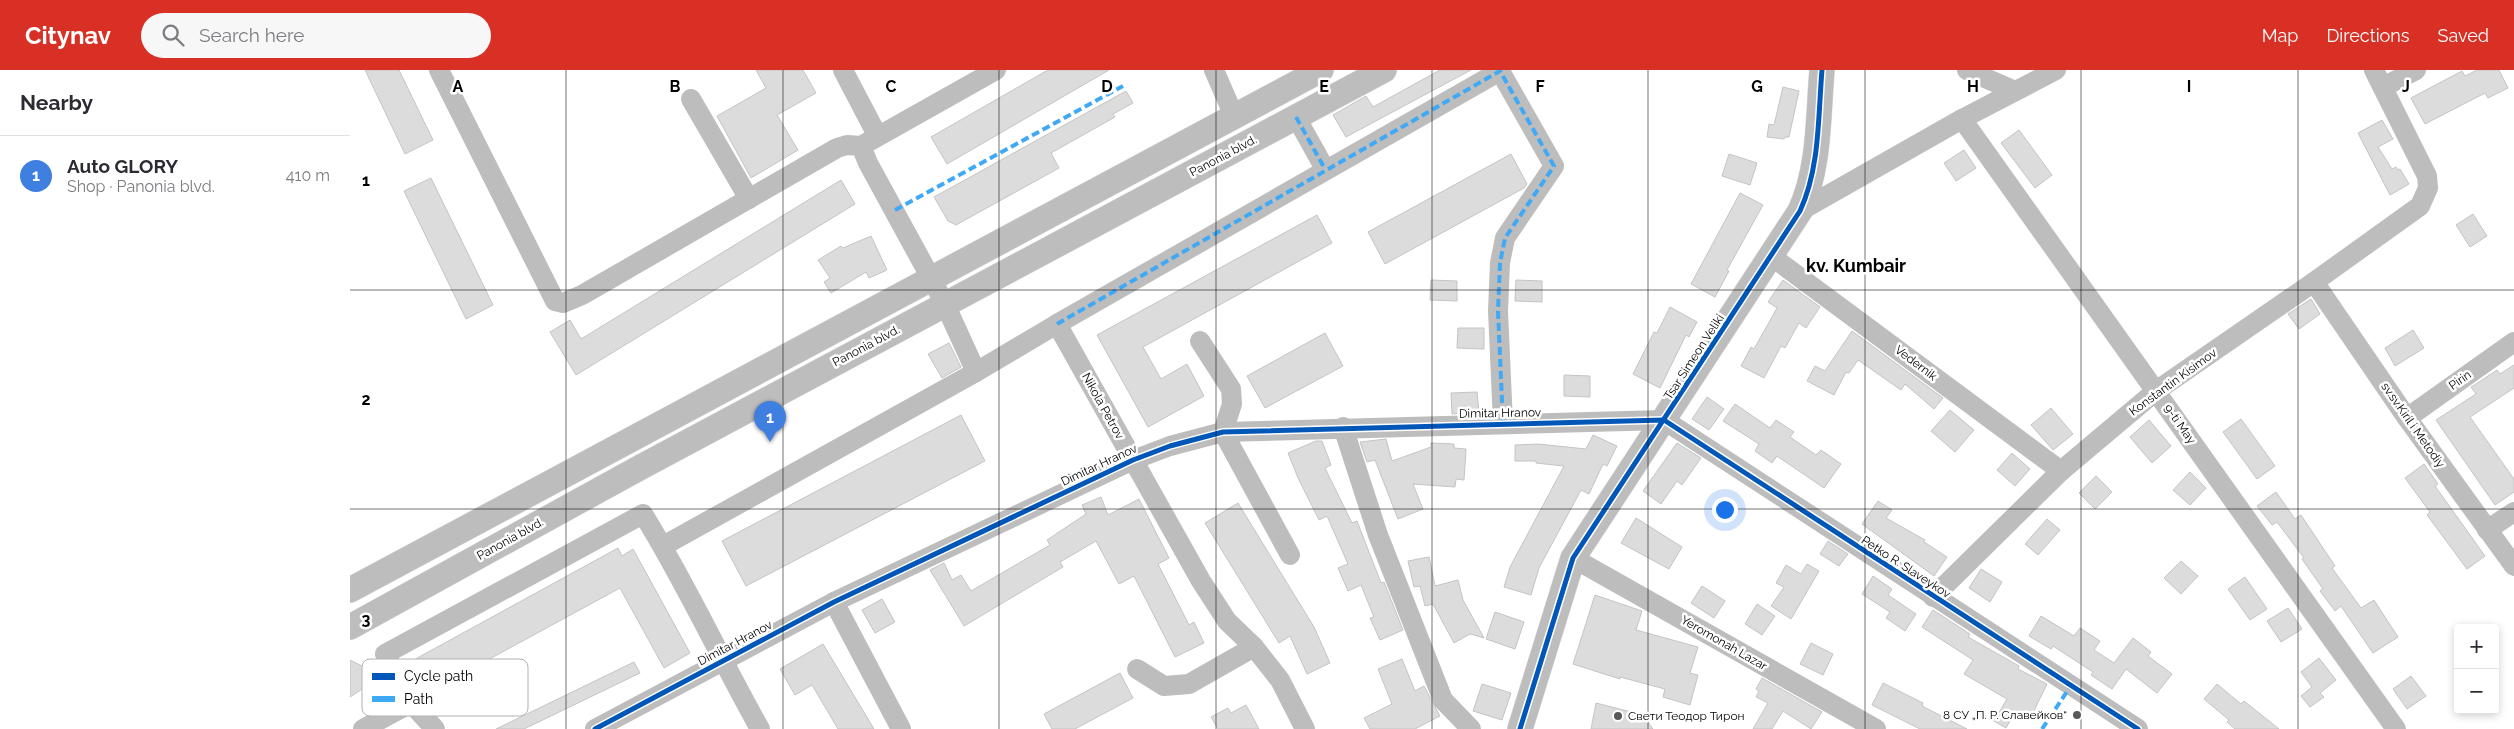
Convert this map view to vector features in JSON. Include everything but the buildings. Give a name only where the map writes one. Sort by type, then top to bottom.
[{"type":"main road","points":[[350,590],[931,277],[1321,70]]},
{"type":"main road","name":"Panonia blvd.","points":[[350,628],[641,467],[1384,70]]},
{"type":"main road","name":"Tsar Simeon Veliki","points":[[1520,729],[1573,558],[1800,211],[1811,178],[1822,70]]},
{"type":"street","points":[[439,70],[555,301],[562,303],[582,295],[837,148],[869,140],[996,70]]},
{"type":"street","points":[[843,70],[869,140],[868,163],[945,304],[976,372]]},
{"type":"street","points":[[1214,70],[1234,116]]},
{"type":"street","points":[[663,546],[976,372],[1325,169],[1500,70],[1554,166],[1505,238],[1500,263],[1498,312],[1503,423]]},
{"type":"street","points":[[1967,70],[2015,91]]},
{"type":"street","name":"Tsar Simeon Veliki","points":[[1800,211],[1962,119],[2056,70]]},
{"type":"street","points":[[2378,79],[2416,70]]},
{"type":"street","name":"Konstantin Kisimov","points":[[1933,598],[2061,471],[2156,391],[2420,206],[2428,188],[2427,176],[2378,79]]},
{"type":"street","points":[[691,99],[749,199]]},
{"type":"street","points":[[1296,117],[1325,169]]},
{"type":"street","name":"9-ti May","points":[[1962,119],[2396,729]]},
{"type":"street","name":"Vedernik","points":[[1771,256],[2061,471]]},
{"type":"street","name":"sv.sv.Kiril i Metodiy","points":[[2314,282],[2407,418],[2514,566]]},
{"type":"street","name":"Nikola Petrov","points":[[1057,324],[1200,582],[1227,621],[1254,647],[1280,680],[1305,729]]},
{"type":"street","points":[[1200,341],[1231,389],[1232,404],[1223,432],[1290,555]]},
{"type":"street","name":"Pirin","points":[[2407,418],[2514,342]]},
{"type":"street","name":"Dimitar Hranov","points":[[596,729],[834,602],[1133,460],[1170,446],[1223,432],[1343,427],[1664,420]]},
{"type":"street","name":"Petko R. Slaveykov","points":[[1664,420],[1933,598],[2072,684],[2138,729]]},
{"type":"street","points":[[1343,427],[1378,536],[1444,700],[1471,729]]},
{"type":"street","points":[[2487,530],[2514,512]]},
{"type":"street","points":[[388,659],[385,654],[643,514],[663,546],[760,729]]},
{"type":"street","name":"Yeromonah Lazar","points":[[1573,558],[1876,729]]},
{"type":"street","points":[[834,602],[900,729]]},
{"type":"street","points":[[1137,669],[1164,686],[1189,684],[1254,647]]},
{"type":"street","points":[[362,729],[387,716]]},
{"type":"street","points":[[424,716],[435,729]]},
{"type":"marked path","points":[[1057,324],[1500,71],[1554,166],[1505,238],[1500,263],[1498,311],[1503,423]]},
{"type":"marked path","points":[[895,210],[1123,86]]},
{"type":"marked path","points":[[1296,117],[1325,169]]},
{"type":"marked path","points":[[2042,729],[2072,684]]},
{"type":"cycle path","points":[[1520,729],[1573,558],[1800,211],[1807,194],[1815,160],[1822,70]]},
{"type":"cycle path","points":[[595,729],[834,602],[1133,460],[1170,446],[1223,432],[1664,420],[2138,729]]},
{"type":"place","name":"Auto GLORY","points":[[770,442]]},
{"type":"place","name":"8 СУ „П. Р. Славейков“","points":[[2077,715]]},
{"type":"place","name":"Свети Теодор Тирон","points":[[1618,716]]},
{"type":"district","name":"kv. Kumbair","points":[[1856,266]]}]
